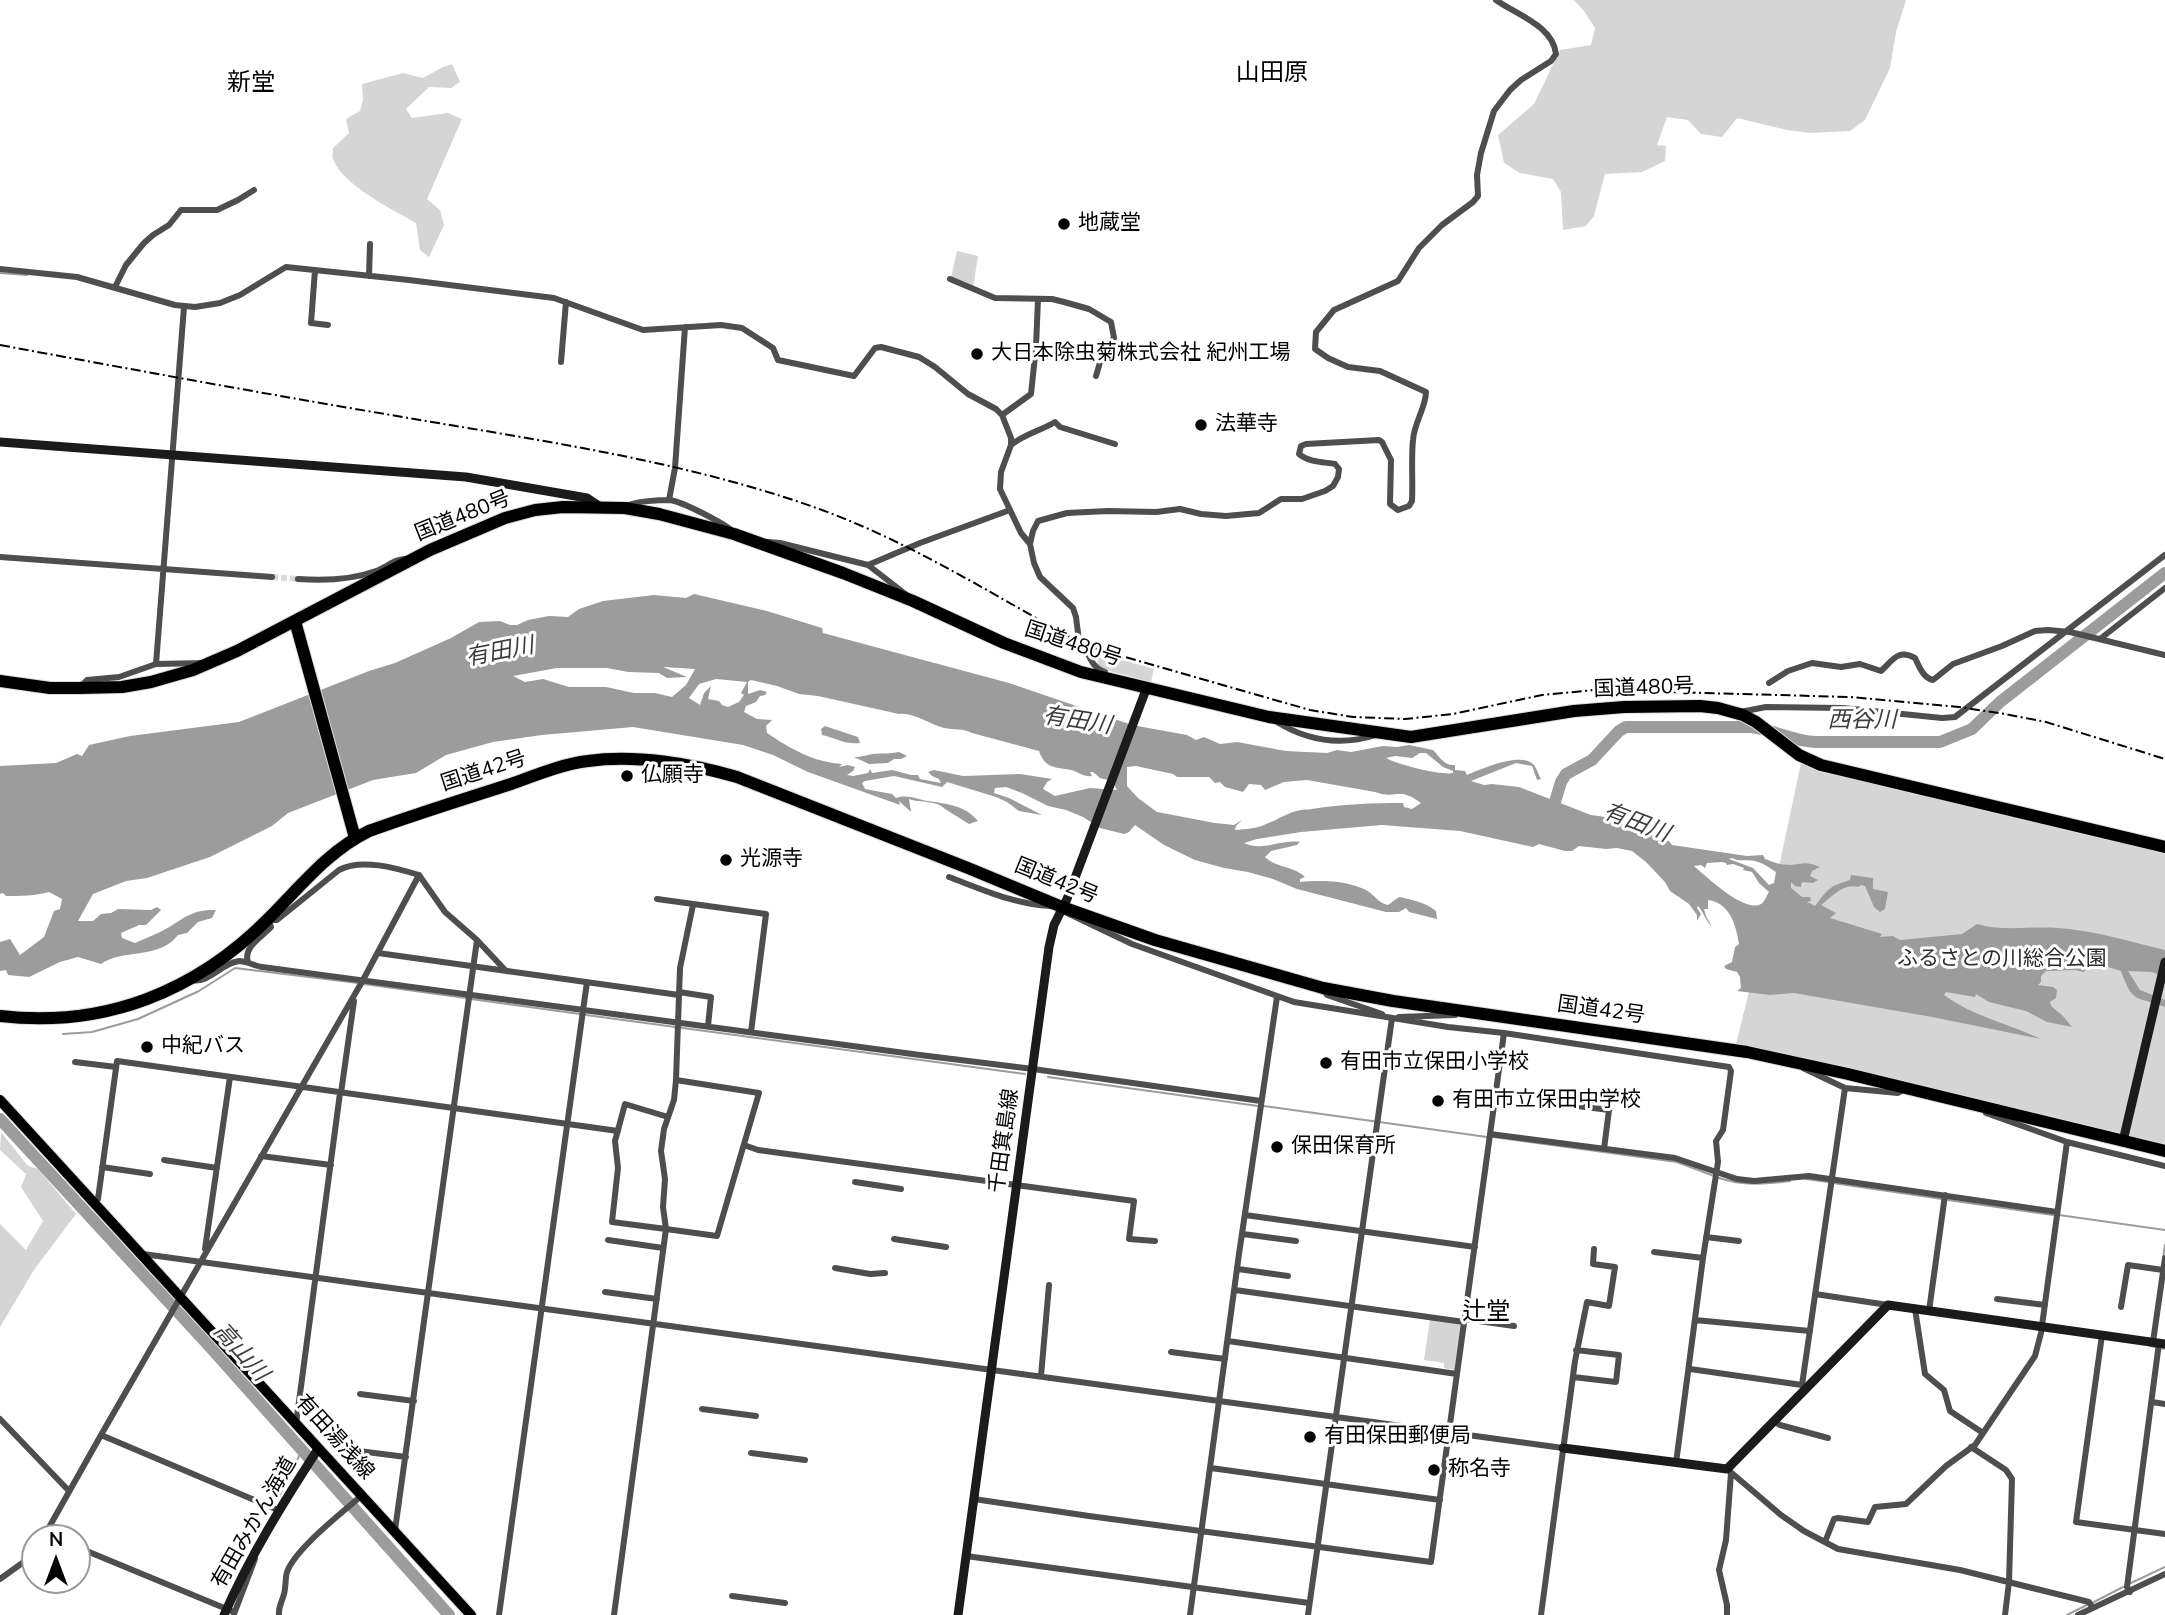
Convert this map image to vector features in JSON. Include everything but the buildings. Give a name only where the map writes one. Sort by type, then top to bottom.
[{"type":"highway","name":"国道480号","points":[[0,681],[50,688],[122,687],[151,682],[211,663],[297,627],[413,559],[505,518],[535,510],[599,506],[659,514],[734,534],[913,601],[1056,664],[1145,689],[1269,717],[1411,737],[1600,708],[1718,708],[1738,713],[1756,722],[1807,760],[1830,768],[2165,847]]},
{"type":"highway","points":[[297,627],[354,834]]},
{"type":"highway","name":"国道42号","points":[[0,1016],[58,1018],[101,1013],[149,999],[191,980],[272,922],[321,863],[354,834],[587,761],[616,759],[703,768],[737,777],[1166,943],[1323,988],[1393,1001],[1679,1041],[1803,1063],[2123,1138],[2165,1151]]},
{"type":"main road","name":"有田湯浅線","points":[[0,1100],[141,1254],[178,1301],[471,1615]]},
{"type":"street","points":[[1078,633],[1073,608],[1040,577],[1034,563],[1030,544],[1038,522],[1067,513],[1108,511],[1156,512],[1180,509],[1226,516],[1259,513],[1281,499],[1302,499],[1334,486],[1339,468],[1335,464],[1301,457],[1298,450],[1306,444],[1382,442],[1391,460],[1391,504],[1398,510],[1409,506],[1412,501],[1413,438],[1426,392],[1380,371],[1348,367],[1328,358],[1315,349],[1315,340],[1317,332],[1334,310],[1398,281],[1419,248],[1442,225],[1473,202],[1478,196],[1477,175],[1481,153],[1494,111],[1510,90],[1551,61],[1556,54],[1550,37],[1496,0]]},
{"type":"street","points":[[115,287],[126,265],[144,243],[170,225],[181,210],[216,209],[254,190]]},
{"type":"street","points":[[369,276],[370,244]]},
{"type":"street","points":[[0,269],[72,276],[184,307],[203,307],[228,300],[250,290],[286,267],[541,296],[566,302],[643,330],[721,325],[742,328],[773,348],[778,360],[854,376],[875,348],[881,346],[919,357],[968,394],[996,409],[1008,426],[1011,445]]},
{"type":"street","points":[[315,270],[311,323],[328,325]]},
{"type":"street","points":[[950,279],[995,298],[1052,299],[1089,309],[1111,322],[1114,338],[1104,349],[1097,376]]},
{"type":"street","points":[[1002,415],[1031,394],[1037,347],[1038,299]]},
{"type":"street","points":[[561,362],[566,302]]},
{"type":"street","points":[[156,664],[184,307]]},
{"type":"street","points":[[669,500],[675,468],[685,327]]},
{"type":"street","points":[[1030,544],[1021,533],[1002,493],[1000,482],[1004,461],[1011,445],[1023,436],[1041,431],[1055,422],[1060,427],[1115,444]]},
{"type":"street","points":[[0,442],[466,477],[587,498],[599,506]]},
{"type":"street","points":[[625,508],[636,502],[669,500],[704,514],[734,534]]},
{"type":"street","points":[[869,565],[1010,510]]},
{"type":"street","points":[[755,541],[780,543],[869,565],[898,586],[913,601]]},
{"type":"street","points":[[1738,713],[1766,707],[1843,708],[1952,718],[2165,555]]},
{"type":"street","points":[[0,557],[272,577]]},
{"type":"street","points":[[298,579],[349,578],[377,570],[401,558],[413,559]]},
{"type":"street","points":[[2098,639],[2165,588]]},
{"type":"street","points":[[1769,683],[1788,671],[1812,663],[1841,667],[1860,664],[1881,671],[1892,657],[1903,654],[1915,658],[1924,675],[1933,680],[1953,664],[2035,631],[2048,630],[2165,655]]},
{"type":"street","points":[[1085,648],[1097,670],[1142,681],[1145,689]]},
{"type":"street","points":[[79,688],[87,680],[119,677],[156,664],[211,663]]},
{"type":"street","name":"千田箕島線","points":[[958,1615],[1049,947],[1145,689]]},
{"type":"street","points":[[249,963],[246,959],[247,951],[272,922],[339,870],[347,866],[372,866],[419,875],[445,912],[477,940],[506,971]]},
{"type":"street","points":[[51,1524],[355,996],[419,875]]},
{"type":"street","points":[[949,877],[995,895],[1042,906],[1063,905],[1070,916],[1132,944],[1294,1002],[1729,1067],[1731,1071],[1723,1130],[1716,1141],[1718,1159],[1676,1464]]},
{"type":"street","points":[[657,899],[766,914],[751,1032]]},
{"type":"street","points":[[614,1615],[666,1229],[661,1151],[674,1100],[680,968],[693,905]]},
{"type":"street","points":[[395,1532],[477,940]]},
{"type":"street","points":[[377,953],[711,997],[708,1026]]},
{"type":"street","points":[[191,980],[202,980],[234,962],[242,961],[262,967],[1261,1101]]},
{"type":"street","points":[[2123,1138],[2165,962]]},
{"type":"street","points":[[499,1615],[587,982]]},
{"type":"street","points":[[1323,988],[1327,995],[1392,1018],[1451,1015],[1462,1010]]},
{"type":"street","points":[[296,1425],[355,996]]},
{"type":"street","points":[[1191,1615],[1277,997]]},
{"type":"street","points":[[1308,1615],[1392,1018]]},
{"type":"street","points":[[974,1499],[1431,1562],[1504,1033]]},
{"type":"street","points":[[94,1203],[98,1199],[117,1061],[618,1131]]},
{"type":"street","points":[[75,1062],[116,1067]]},
{"type":"street","points":[[1803,1063],[1804,1069],[1844,1088],[1898,1093],[1905,1088]]},
{"type":"street","points":[[202,1258],[230,1077]]},
{"type":"street","points":[[668,1117],[625,1104],[615,1141],[618,1168],[612,1222],[717,1236],[759,1093],[676,1080]]},
{"type":"street","points":[[1803,1387],[1844,1088]]},
{"type":"street","points":[[1554,1103],[1609,1110],[1604,1149]]},
{"type":"street","points":[[1982,1106],[1983,1112],[2067,1142],[2165,1167]]},
{"type":"street","points":[[1490,1134],[1675,1158],[1732,1178],[1748,1180],[1804,1176],[2057,1212]]},
{"type":"street","points":[[1825,1542],[1834,1519],[1868,1522],[1875,1507],[1906,1504],[1946,1466],[1971,1447],[2035,1356],[2042,1326],[2067,1142]]},
{"type":"street","points":[[744,1145],[758,1150],[1134,1201],[1129,1238],[1155,1241]]},
{"type":"street","points":[[261,1156],[331,1165]]},
{"type":"street","points":[[164,1160],[217,1168]]},
{"type":"street","points":[[102,1167],[150,1174]]},
{"type":"street","points":[[855,1182],[901,1189]]},
{"type":"street","points":[[1929,1311],[1945,1195]]},
{"type":"street","points":[[1245,1215],[1475,1247]]},
{"type":"street","points":[[1242,1234],[1296,1241]]},
{"type":"street","points":[[1706,1237],[1739,1241]]},
{"type":"street","points":[[894,1239],[946,1247]]},
{"type":"street","points":[[608,1240],[663,1248]]},
{"type":"street","points":[[1541,1615],[1573,1377],[1587,1302],[1609,1306],[1615,1267],[1593,1264],[1594,1249]]},
{"type":"street","points":[[1654,1252],[1703,1258]]},
{"type":"street","points":[[141,1254],[202,1258],[428,1293],[1729,1471],[1764,1503],[1804,1531],[1842,1550],[1960,1570],[2089,1602],[2093,1608]]},
{"type":"street","points":[[2130,1592],[2127,1587],[2159,1343],[2165,1258]]},
{"type":"street","points":[[2121,1307],[2128,1265],[2163,1270]]},
{"type":"street","points":[[835,1268],[863,1273],[885,1273]]},
{"type":"street","points":[[1238,1269],[1288,1276]]},
{"type":"street","points":[[1041,1376],[1049,1285]]},
{"type":"street","points":[[1235,1290],[1514,1326]]},
{"type":"street","points":[[605,1292],[657,1299]]},
{"type":"street","points":[[1815,1294],[2159,1343]]},
{"type":"street","points":[[1997,1299],[2045,1305]]},
{"type":"street","points":[[1727,1615],[1727,1603],[1719,1570],[1727,1540],[1729,1471],[1803,1387],[1888,1305]]},
{"type":"street","points":[[1915,1309],[1925,1374],[1944,1390],[1950,1411],[1983,1433]]},
{"type":"street","points":[[1695,1320],[1810,1331]]},
{"type":"street","points":[[2102,1335],[2076,1522],[2165,1534]]},
{"type":"street","points":[[1228,1341],[1457,1374]]},
{"type":"street","points":[[1573,1377],[1616,1382],[1619,1355],[1577,1350]]},
{"type":"street","points":[[1171,1352],[1225,1359]]},
{"type":"street","points":[[1690,1369],[1803,1387]]},
{"type":"street","points":[[360,1394],[414,1401]]},
{"type":"street","points":[[2152,1402],[2165,1404]]},
{"type":"street","points":[[702,1409],[757,1416]]},
{"type":"street","points":[[0,1419],[69,1491]]},
{"type":"street","points":[[1774,1421],[1828,1438]]},
{"type":"street","points":[[101,1435],[278,1510]]},
{"type":"street","points":[[1971,1447],[2006,1470],[2012,1479],[2009,1582],[2005,1615]]},
{"type":"street","points":[[351,1450],[406,1457]]},
{"type":"street","name":"有田みかん海道","points":[[230,1613],[245,1568],[278,1510],[317,1452]]},
{"type":"street","points":[[751,1453],[805,1460]]},
{"type":"street","points":[[1211,1468],[1440,1500]]},
{"type":"street","points":[[279,1615],[287,1572],[292,1564],[306,1546],[360,1496]]},
{"type":"street","points":[[91,1554],[230,1613]]},
{"type":"street","points":[[967,1556],[1310,1603]]},
{"type":"street","points":[[0,1579],[21,1564]]},
{"type":"street","points":[[2078,1615],[2165,1574]]},
{"type":"street","points":[[732,1596],[785,1603]]},
{"type":"green space","points":[[1574,0],[1906,0],[1896,32],[1890,68],[1865,120],[1850,131],[1810,133],[1737,118],[1722,137],[1701,134],[1688,120],[1667,117],[1657,145],[1666,146],[1665,161],[1642,172],[1605,174],[1594,216],[1586,226],[1563,230],[1561,192],[1553,179],[1520,173],[1504,163],[1498,135],[1534,104],[1560,50],[1591,45],[1595,28]]},
{"type":"green space","points":[[452,64],[460,82],[451,88],[429,87],[406,109],[412,118],[448,113],[462,119],[427,199],[440,210],[444,225],[429,257],[420,250],[416,223],[370,196],[347,178],[333,159],[333,148],[349,133],[346,119],[360,111],[363,100],[362,84],[403,73],[423,78]]},
{"type":"green space","points":[[957,251],[978,256],[973,288],[951,278]]},
{"type":"green space","points":[[1098,653],[1154,669],[1151,682],[1102,669],[1097,663]]},
{"type":"green space","name":"ふるさとの川総合公園","points":[[1801,763],[1819,770],[2165,852],[2165,1148],[1735,1048],[1773,895]]},
{"type":"green space","points":[[1,1132],[28,1166],[38,1169],[76,1214],[34,1270],[0,1327],[0,1224],[26,1250],[43,1221],[21,1187],[26,1174],[0,1150]]},
{"type":"green space","points":[[1430,1319],[1462,1325],[1455,1370],[1444,1368],[1444,1363],[1424,1360]]},
{"type":"water","name":"有田川","points":[[694,594],[767,611],[822,628],[823,633],[1009,683],[1132,725],[1187,735],[1196,740],[1204,737],[1220,744],[1237,742],[1286,751],[1327,753],[1409,745],[1433,750],[1445,763],[1455,765],[1455,770],[1465,771],[1467,775],[1500,763],[1527,761],[1533,764],[1541,779],[1537,780],[1532,766],[1516,763],[1471,781],[1484,785],[1519,787],[1591,815],[1646,831],[1672,845],[1747,856],[1763,855],[1765,859],[1790,865],[1815,865],[1820,867],[1812,871],[1810,876],[1818,880],[1813,883],[1803,882],[1801,887],[1791,882],[1791,888],[1802,897],[1810,897],[1811,901],[1807,902],[1815,906],[1830,889],[1850,880],[1851,875],[1873,878],[1873,889],[1888,892],[1885,909],[1880,912],[1874,907],[1865,886],[1861,885],[1843,889],[1821,905],[1836,913],[1830,918],[1882,934],[1880,937],[1893,936],[1900,940],[1962,934],[1977,924],[1997,928],[2071,929],[2165,950],[2165,977],[2152,972],[2128,971],[2140,990],[2165,1000],[2165,1007],[2137,998],[2129,989],[2121,971],[2108,967],[2086,969],[2084,972],[2046,971],[2041,976],[2038,985],[2057,990],[2056,998],[2050,1002],[2051,1006],[2072,1027],[2047,1022],[2026,1011],[1989,1002],[1976,994],[1975,997],[1946,992],[1944,995],[1979,1014],[2041,1039],[1794,993],[1770,995],[1737,991],[1741,988],[1740,977],[1737,972],[1724,966],[1732,962],[1735,947],[1739,944],[1734,923],[1727,910],[1708,900],[1708,909],[1704,909],[1712,927],[1698,906],[1701,914],[1697,921],[1697,915],[1689,904],[1670,891],[1646,862],[1632,851],[1579,846],[1572,851],[1565,851],[1460,831],[1382,825],[1301,832],[1244,843],[1265,846],[1300,842],[1271,851],[1265,857],[1301,873],[1305,877],[1300,879],[1300,882],[1350,884],[1366,890],[1388,905],[1399,897],[1414,900],[1436,911],[1437,919],[1409,912],[1406,908],[1399,912],[1386,912],[1297,889],[1248,872],[1195,860],[1164,845],[1135,825],[1124,834],[1100,828],[1083,817],[1048,806],[1006,787],[995,788],[994,793],[1042,815],[1019,811],[996,797],[947,782],[942,787],[894,776],[862,783],[865,789],[892,794],[896,798],[908,797],[955,806],[978,821],[969,824],[938,804],[909,799],[911,812],[899,801],[900,805],[743,745],[633,727],[493,742],[446,755],[416,773],[373,780],[288,813],[272,826],[210,857],[147,878],[126,881],[93,894],[78,921],[93,921],[101,914],[118,909],[151,910],[157,907],[161,910],[146,925],[139,925],[121,933],[122,938],[135,943],[193,913],[216,910],[212,918],[198,922],[187,933],[178,935],[161,948],[120,956],[101,964],[78,957],[60,962],[29,977],[8,975],[6,970],[0,971],[0,942],[10,939],[20,955],[44,937],[54,911],[60,909],[62,899],[49,892],[23,896],[0,894],[0,766],[56,763],[77,754],[82,756],[89,745],[130,736],[239,722],[395,663],[479,622],[500,621],[517,625],[549,616],[568,617],[579,609],[603,601],[654,595],[686,598]],"holes":[[[663,667],[695,669],[686,685],[672,697],[606,687],[569,687],[543,679],[525,682],[513,676],[557,668],[607,668],[659,673],[667,678],[687,677]],[[716,679],[747,682],[739,702],[728,707],[719,701],[708,699],[711,686],[704,693],[700,705],[689,698],[699,684]],[[751,680],[799,694],[910,715],[944,728],[965,730],[1039,751],[1048,764],[1086,776],[1092,776],[1090,772],[1093,772],[1100,778],[1112,781],[1117,790],[1090,788],[1055,796],[1043,789],[1052,779],[1020,774],[963,776],[934,770],[928,772],[941,783],[892,770],[872,773],[870,769],[868,773],[847,775],[855,767],[839,767],[842,764],[812,758],[767,733],[766,726],[772,720],[757,719],[744,712],[746,706],[756,702],[767,692],[760,690],[748,694],[748,682]],[[1426,753],[1453,773],[1419,769],[1386,758],[1412,758]],[[1136,766],[1177,777],[1209,777],[1215,783],[1220,782],[1225,787],[1243,792],[1249,784],[1261,785],[1265,790],[1284,782],[1307,780],[1388,795],[1407,795],[1421,803],[1412,809],[1404,807],[1403,803],[1391,803],[1302,810],[1258,827],[1235,830],[1242,820],[1234,825],[1157,812],[1127,786],[1127,767]],[[1729,859],[1752,860],[1764,864],[1776,872],[1774,883],[1769,885],[1753,868]],[[1722,862],[1744,868],[1743,870],[1752,872],[1769,892],[1759,905],[1743,903],[1694,866],[1701,865],[1705,868],[1707,863]]]},
{"type":"water","points":[[825,726],[858,737],[860,743],[822,735],[821,729]]},
{"type":"water","points":[[899,752],[907,756],[888,763],[869,764],[854,757],[873,754]]},
{"type":"waterway","points":[[0,273],[27,275]]},
{"type":"waterway","name":"西谷川","points":[[1551,815],[1566,774],[1592,760],[1626,727],[1752,727],[1816,742],[1940,742],[1972,729],[2000,702],[2165,573]]},
{"type":"waterway","points":[[63,1034],[92,1032],[138,1019],[199,991],[235,968],[358,983]]},
{"type":"waterway","points":[[364,984],[466,998]]},
{"type":"waterway","points":[[471,999],[580,1014]]},
{"type":"waterway","points":[[586,1015],[1025,1074]]},
{"type":"waterway","points":[[1048,1077],[1258,1106]]},
{"type":"waterway","points":[[1264,1106],[1487,1137]]},
{"type":"waterway","name":"高山川","points":[[0,1119],[211,1348],[449,1615]]},
{"type":"waterway","points":[[1493,1137],[1677,1162],[1714,1176]]},
{"type":"waterway","points":[[1719,1178],[1754,1184],[1790,1181]]},
{"type":"waterway","points":[[1806,1179],[1828,1182]]},
{"type":"waterway","points":[[1833,1183],[1942,1199]]},
{"type":"waterway","points":[[1948,1200],[2053,1215]]},
{"type":"waterway","points":[[2059,1215],[2165,1230]]},
{"type":"waterway","points":[[2163,1258],[2165,1245]]},
{"type":"waterway","points":[[2150,1346],[2165,1349]]},
{"type":"waterway","points":[[278,1499],[302,1450]]},
{"type":"waterway","points":[[2131,1583],[2165,1567]]},
{"type":"waterway","points":[[2094,1602],[2123,1587]]},
{"type":"waterway","points":[[2067,1615],[2089,1604]]},
{"type":"tunnel","points":[[272,577],[298,579]]},
{"type":"tunnel","points":[[1078,633],[1085,648]]},
{"type":"railway","points":[[0,345],[609,453],[717,478],[770,493],[855,523],[953,571],[1079,642],[1310,710],[1353,717],[1405,719],[1453,714],[1542,695],[1594,690],[1850,697],[1959,707],[2046,722],[2165,759]]},
{"type":"place","name":"地蔵堂","points":[[1064,224]]},
{"type":"place","name":"大日本除虫菊株式会社 紀州工場","points":[[977,354]]},
{"type":"place","name":"法華寺","points":[[1201,425]]},
{"type":"place","name":"仏願寺","points":[[627,776]]},
{"type":"place","name":"光源寺","points":[[726,860]]},
{"type":"place","name":"中紀バス","points":[[147,1047]]},
{"type":"place","name":"有田市立保田小学校","points":[[1326,1063]]},
{"type":"place","name":"有田市立保田中学校","points":[[1438,1101]]},
{"type":"place","name":"保田保育所","points":[[1277,1147]]},
{"type":"place","name":"有田保田郵便局","points":[[1310,1437]]},
{"type":"place","name":"称名寺","points":[[1434,1470]]},
{"type":"district","name":"山田原","points":[[1272,74]]},
{"type":"district","name":"新堂","points":[[251,84]]},
{"type":"district","name":"辻堂","points":[[1486,1313]]}]
